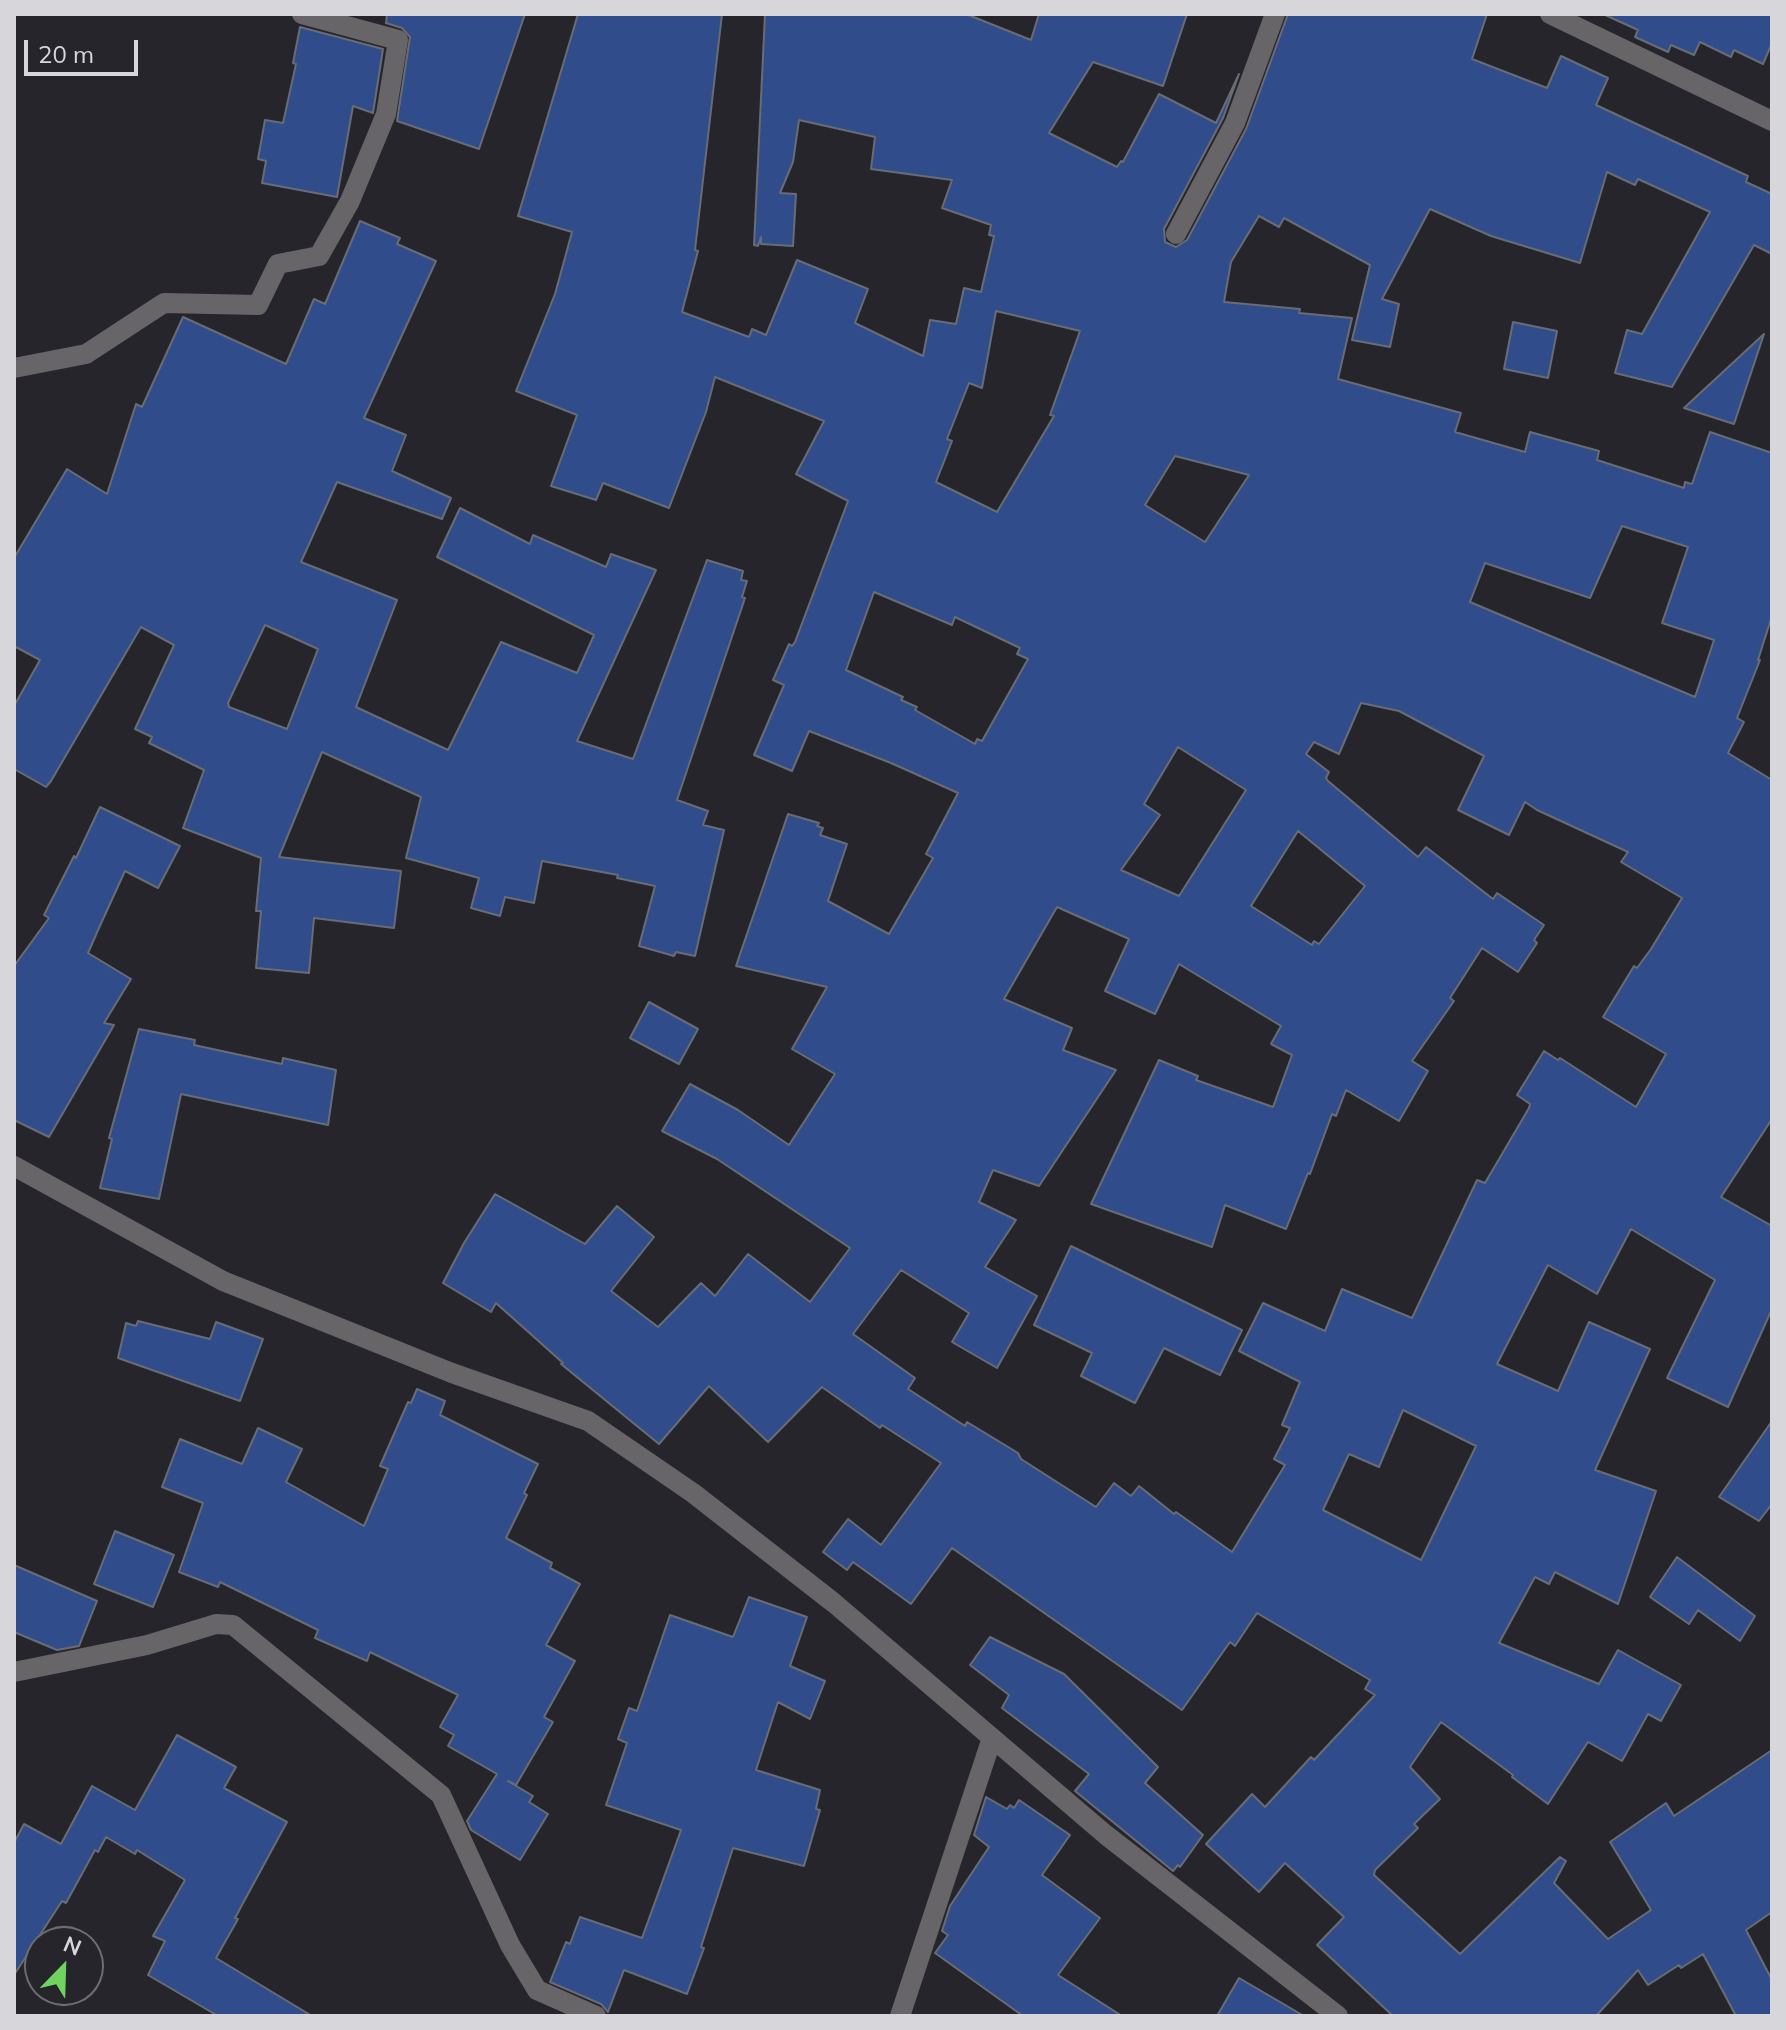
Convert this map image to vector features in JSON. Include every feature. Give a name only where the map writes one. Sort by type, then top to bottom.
[{"type":"street","points":[[14,368],[86,354],[164,303],[258,305],[278,264],[319,256],[350,201],[386,114],[398,40],[302,14]]},
{"type":"street","points":[[1176,234],[1235,123],[1275,14]]},
{"type":"street","points":[[1550,14],[1772,121]]},
{"type":"street","points":[[14,1166],[223,1281],[452,1373],[588,1421],[693,1493],[834,1603],[1106,1835],[1338,2016]]},
{"type":"street","points":[[14,1672],[147,1645],[216,1624],[233,1625],[441,1795],[510,1945],[537,1990],[596,2016]]},
{"type":"street","points":[[900,2016],[992,1738]]},
{"type":"building","points":[[387,14],[525,14],[479,149],[397,121],[410,37],[402,28],[386,23]]},
{"type":"building","points":[[578,14],[722,14],[695,250],[698,251],[682,312],[749,337],[752,329],[766,335],[797,260],[868,289],[855,323],[923,356],[930,320],[956,324],[964,288],[981,292],[994,236],[989,235],[991,225],[942,208],[952,180],[871,169],[875,137],[799,120],[793,162],[780,193],[796,194],[793,246],[761,244],[761,237],[758,246],[754,245],[765,14],[966,14],[1031,40],[1039,14],[1187,14],[1163,86],[1093,62],[1049,133],[1117,167],[1123,162],[1159,94],[1216,123],[1239,74],[1223,118],[1164,229],[1165,242],[1176,247],[1187,240],[1246,129],[1288,14],[1487,14],[1472,59],[1547,88],[1561,56],[1608,78],[1596,105],[1748,176],[1746,182],[1772,194],[1772,254],[1754,245],[1672,387],[1615,373],[1627,330],[1642,334],[1710,212],[1638,179],[1635,185],[1607,172],[1580,263],[1491,236],[1430,209],[1382,299],[1399,304],[1390,347],[1352,340],[1370,265],[1284,218],[1279,227],[1259,216],[1231,262],[1224,302],[1300,309],[1299,313],[1352,318],[1338,379],[1461,413],[1455,432],[1525,452],[1530,432],[1599,451],[1597,460],[1684,488],[1685,482],[1692,484],[1710,432],[1772,453],[1772,616],[1760,660],[1737,718],[1744,722],[1728,753],[1772,780],[1772,1119],[1721,1197],[1772,1226],[1772,1309],[1728,1407],[1667,1378],[1715,1280],[1631,1229],[1597,1294],[1548,1265],[1497,1364],[1558,1391],[1589,1322],[1650,1349],[1595,1470],[1656,1491],[1618,1604],[1555,1572],[1549,1584],[1535,1577],[1499,1643],[1599,1684],[1618,1650],[1681,1685],[1661,1721],[1648,1714],[1622,1761],[1588,1742],[1548,1804],[1441,1722],[1410,1767],[1440,1799],[1414,1824],[1418,1828],[1375,1870],[1374,1875],[1460,1954],[1560,1857],[1566,1861],[1554,1883],[1608,1939],[1651,1910],[1610,1842],[1666,1803],[1674,1816],[1772,1750],[1772,1912],[1746,1930],[1772,1980],[1772,2016],[1736,2016],[1703,1954],[1648,1985],[1638,1970],[1596,2016],[1393,2016],[1317,1945],[1344,1917],[1285,1863],[1259,1892],[1206,1844],[1252,1794],[1265,1807],[1311,1757],[1314,1760],[1375,1695],[1365,1689],[1370,1680],[1257,1613],[1235,1646],[1230,1642],[1182,1710],[952,1548],[911,1604],[853,1562],[847,1570],[823,1552],[848,1519],[881,1545],[941,1463],[882,1425],[880,1428],[822,1387],[768,1442],[709,1386],[659,1444],[561,1364],[496,1303],[491,1312],[443,1283],[495,1194],[585,1244],[617,1206],[654,1237],[611,1291],[658,1327],[701,1283],[715,1296],[748,1254],[810,1302],[850,1248],[717,1159],[662,1131],[690,1084],[738,1110],[789,1145],[835,1074],[792,1049],[827,987],[736,966],[788,814],[819,823],[817,826],[823,828],[820,835],[847,844],[828,901],[889,934],[933,858],[926,854],[958,793],[809,731],[792,771],[754,755],[784,685],[773,680],[789,644],[792,646],[795,642],[848,501],[796,474],[824,421],[715,377],[706,412],[669,508],[603,483],[596,500],[551,486],[577,415],[516,391],[555,294],[572,232],[518,216]],"holes":[[[996,311],[1080,331],[1050,415],[1054,416],[997,512],[936,482],[952,441],[947,439],[969,383],[982,388]],[[1175,456],[1249,475],[1205,542],[1145,505]],[[1622,526],[1688,547],[1662,623],[1714,640],[1695,697],[1470,602],[1485,563],[1590,598]],[[874,592],[952,625],[955,617],[1020,648],[1017,654],[1028,659],[982,741],[977,739],[975,744],[915,710],[917,707],[901,700],[903,697],[846,670]],[[1361,703],[1399,711],[1484,756],[1458,810],[1509,835],[1525,802],[1628,852],[1621,862],[1682,898],[1603,1017],[1666,1054],[1636,1107],[1544,1051],[1517,1095],[1530,1104],[1529,1108],[1485,1183],[1477,1180],[1412,1318],[1342,1289],[1325,1331],[1263,1303],[1239,1351],[1300,1382],[1282,1425],[1290,1428],[1274,1459],[1285,1465],[1232,1552],[1176,1512],[1174,1514],[1139,1486],[1131,1496],[1114,1483],[1096,1507],[1021,1459],[1018,1453],[967,1422],[965,1426],[908,1389],[915,1378],[853,1334],[901,1270],[969,1313],[952,1342],[997,1368],[1037,1296],[985,1267],[1016,1220],[979,1202],[993,1170],[1039,1186],[1116,1070],[1063,1050],[1072,1028],[1004,999],[1057,907],[1129,939],[1105,991],[1155,1014],[1179,964],[1281,1026],[1271,1044],[1292,1055],[1273,1107],[1196,1080],[1198,1076],[1159,1060],[1091,1204],[1212,1247],[1225,1205],[1286,1229],[1332,1114],[1336,1116],[1346,1090],[1399,1121],[1428,1071],[1412,1061],[1454,1001],[1450,998],[1482,948],[1518,972],[1537,943],[1534,940],[1544,925],[1497,893],[1493,899],[1426,847],[1418,857],[1328,781],[1329,772],[1306,754],[1314,742],[1339,754]],[[1178,747],[1246,790],[1179,896],[1121,870],[1160,815],[1144,804]],[[1298,831],[1365,886],[1319,944],[1314,941],[1312,945],[1251,906]],[[1403,1410],[1476,1446],[1421,1560],[1323,1510],[1349,1454],[1379,1467]]]},
{"type":"building","points":[[1603,14],[1772,14],[1772,43],[1763,64],[1734,50],[1731,57],[1700,42],[1694,55],[1671,45],[1668,52],[1635,37],[1638,30]]},
{"type":"building","points":[[300,27],[383,49],[373,113],[353,106],[337,197],[262,183],[266,161],[258,159],[265,120],[283,123],[296,64],[293,63]]},
{"type":"building","points":[[360,221],[400,238],[397,244],[436,261],[364,418],[406,435],[392,471],[451,498],[442,519],[337,482],[301,562],[397,600],[356,707],[448,750],[501,642],[577,673],[594,635],[437,557],[460,508],[530,544],[533,535],[606,567],[611,554],[656,570],[577,741],[633,759],[707,560],[743,571],[741,580],[747,581],[742,597],[745,598],[677,800],[708,811],[703,825],[724,830],[695,956],[676,952],[674,956],[639,946],[655,886],[617,878],[618,875],[542,861],[534,903],[505,897],[500,916],[471,908],[479,878],[406,858],[421,797],[322,752],[279,857],[401,871],[394,928],[314,918],[309,973],[256,968],[261,911],[256,911],[261,858],[183,828],[204,770],[149,743],[152,737],[135,729],[174,645],[141,627],[46,787],[14,769],[14,706],[40,660],[14,646],[14,558],[67,469],[107,494],[136,404],[142,407],[183,317],[286,364],[314,299],[325,304]],"holes":[[[265,625],[318,649],[287,729],[229,707],[228,703]]]},
{"type":"building","points":[[1513,322],[1557,331],[1548,378],[1504,369]]},
{"type":"building","points":[[1764,334],[1734,424],[1684,408]]},
{"type":"building","points":[[100,807],[180,846],[158,888],[125,871],[99,928],[88,953],[131,979],[104,1023],[114,1025],[49,1137],[14,1120],[14,966],[49,918],[44,915]]},
{"type":"building","points":[[649,1002],[698,1029],[679,1064],[630,1038]]},
{"type":"building","points":[[139,1029],[195,1040],[194,1045],[282,1064],[283,1058],[336,1070],[328,1125],[181,1094],[159,1199],[100,1188],[112,1139],[109,1138]]},
{"type":"building","points":[[1071,1246],[1242,1330],[1220,1375],[1164,1348],[1135,1403],[1081,1376],[1092,1353],[1034,1325]]},
{"type":"building","points":[[138,1321],[210,1339],[216,1322],[263,1339],[240,1401],[118,1358],[126,1323],[136,1326]]},
{"type":"building","points":[[417,1389],[445,1401],[440,1415],[538,1464],[506,1538],[552,1563],[550,1568],[580,1584],[546,1645],[575,1661],[544,1717],[553,1722],[516,1785],[508,1781],[533,1796],[529,1802],[548,1814],[520,1860],[471,1830],[467,1821],[497,1774],[448,1746],[454,1735],[440,1727],[458,1695],[370,1652],[367,1661],[315,1638],[318,1630],[220,1582],[218,1587],[179,1572],[203,1503],[162,1487],[180,1439],[242,1464],[258,1428],[302,1449],[286,1482],[364,1526],[388,1469],[380,1466],[408,1402],[411,1403]]},
{"type":"building","points":[[1772,1421],[1772,1504],[1759,1521],[1719,1497]]},
{"type":"building","points":[[115,1531],[174,1555],[153,1607],[94,1584]]},
{"type":"building","points":[[1677,1557],[1755,1616],[1740,1641],[1698,1610],[1689,1624],[1650,1597]]},
{"type":"building","points":[[14,1565],[97,1601],[79,1646],[57,1650],[14,1632]]},
{"type":"building","points":[[749,1597],[807,1617],[790,1666],[825,1681],[810,1719],[778,1702],[756,1770],[820,1790],[816,1809],[820,1810],[804,1866],[733,1848],[687,1994],[624,1970],[608,2012],[601,2004],[550,1982],[566,1942],[570,1944],[580,1917],[642,1938],[681,1830],[606,1805],[627,1743],[618,1739],[629,1708],[637,1711],[670,1615],[733,1637]]},
{"type":"building","points":[[990,1637],[1064,1674],[1158,1767],[1145,1783],[1203,1835],[1180,1867],[1178,1865],[1173,1871],[1075,1791],[1089,1774],[1002,1708],[1009,1695],[970,1665]]},
{"type":"building","points":[[177,1735],[236,1767],[224,1788],[287,1822],[216,1958],[312,2016],[218,2016],[148,1975],[165,1941],[153,1936],[185,1880],[137,1850],[135,1854],[106,1837],[98,1852],[95,1850],[66,1903],[62,1901],[46,1926],[24,1926],[24,1960],[14,1975],[14,1843],[24,1824],[61,1844],[92,1786],[135,1810]]},
{"type":"building","points":[[986,1797],[1007,1809],[1010,1805],[1014,1808],[1019,1800],[1070,1835],[1042,1875],[1100,1918],[1058,1975],[1122,2016],[1023,2016],[935,1953],[948,1935],[942,1931],[950,1906],[989,1847],[974,1835]]},
{"type":"building","points":[[1239,1978],[1304,2016],[1217,2016]]}]
